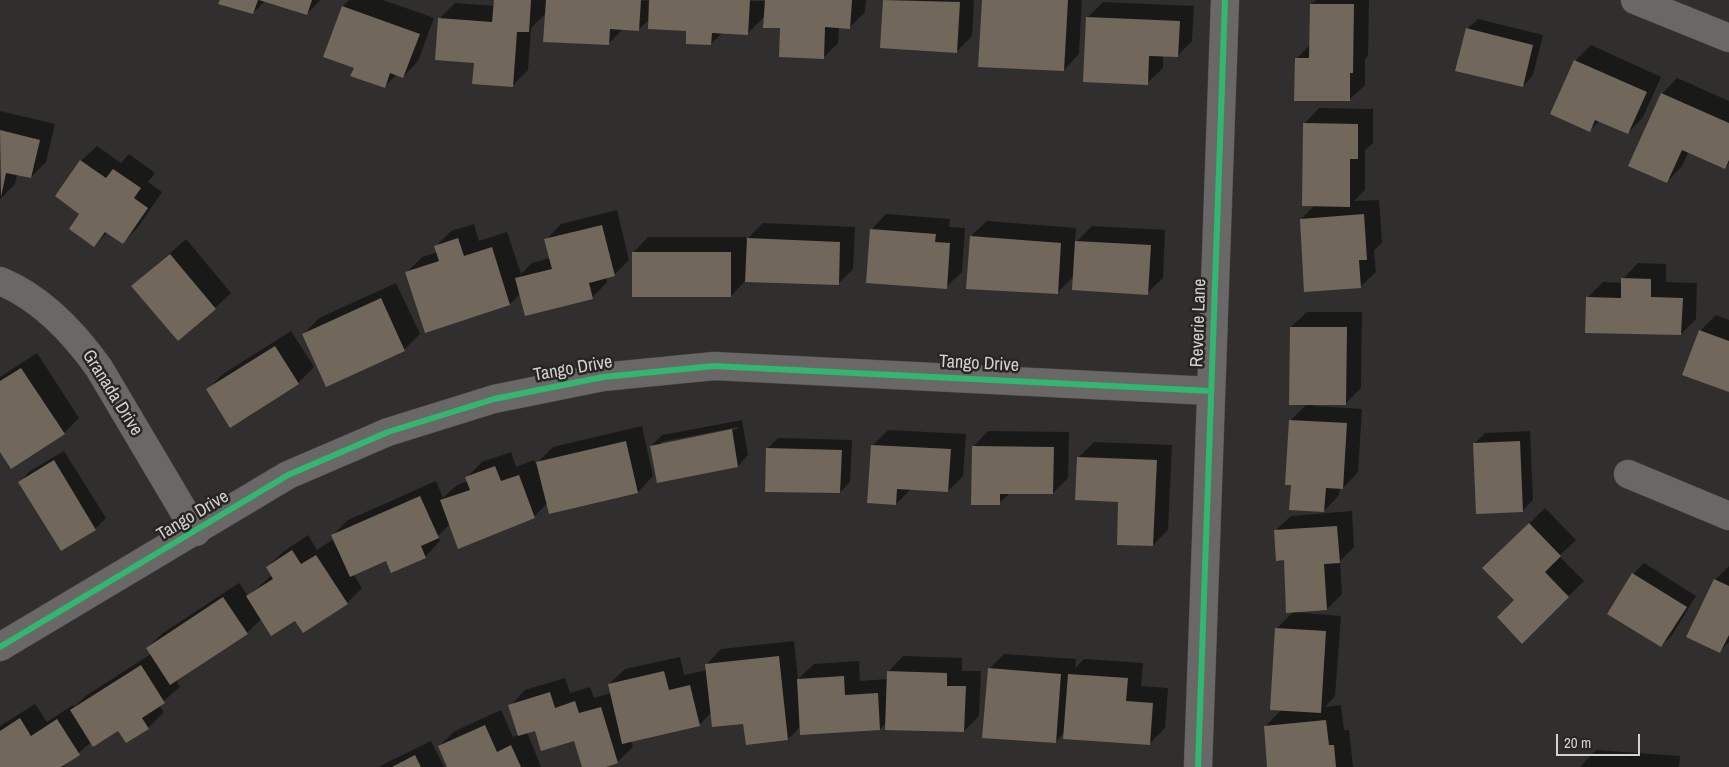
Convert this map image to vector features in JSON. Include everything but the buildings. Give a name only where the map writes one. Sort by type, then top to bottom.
[{"type":"street","name":"Reverie Lane","points":[[1198,767],[1225,0]]},
{"type":"street","points":[[1635,0],[1729,38]]},
{"type":"street","name":"Granada Drive","points":[[0,281],[50,312],[85,348],[196,532]]},
{"type":"street","name":"Tango Drive","points":[[0,647],[288,476],[388,432],[494,399],[603,377],[714,366],[1211,391]]},
{"type":"street","points":[[1628,474],[1729,516]]},
{"type":"cycle path","points":[[1198,767],[1225,0]]},
{"type":"cycle path","points":[[0,647],[288,475],[388,432],[494,399],[603,377],[714,366],[1211,391]]}]
